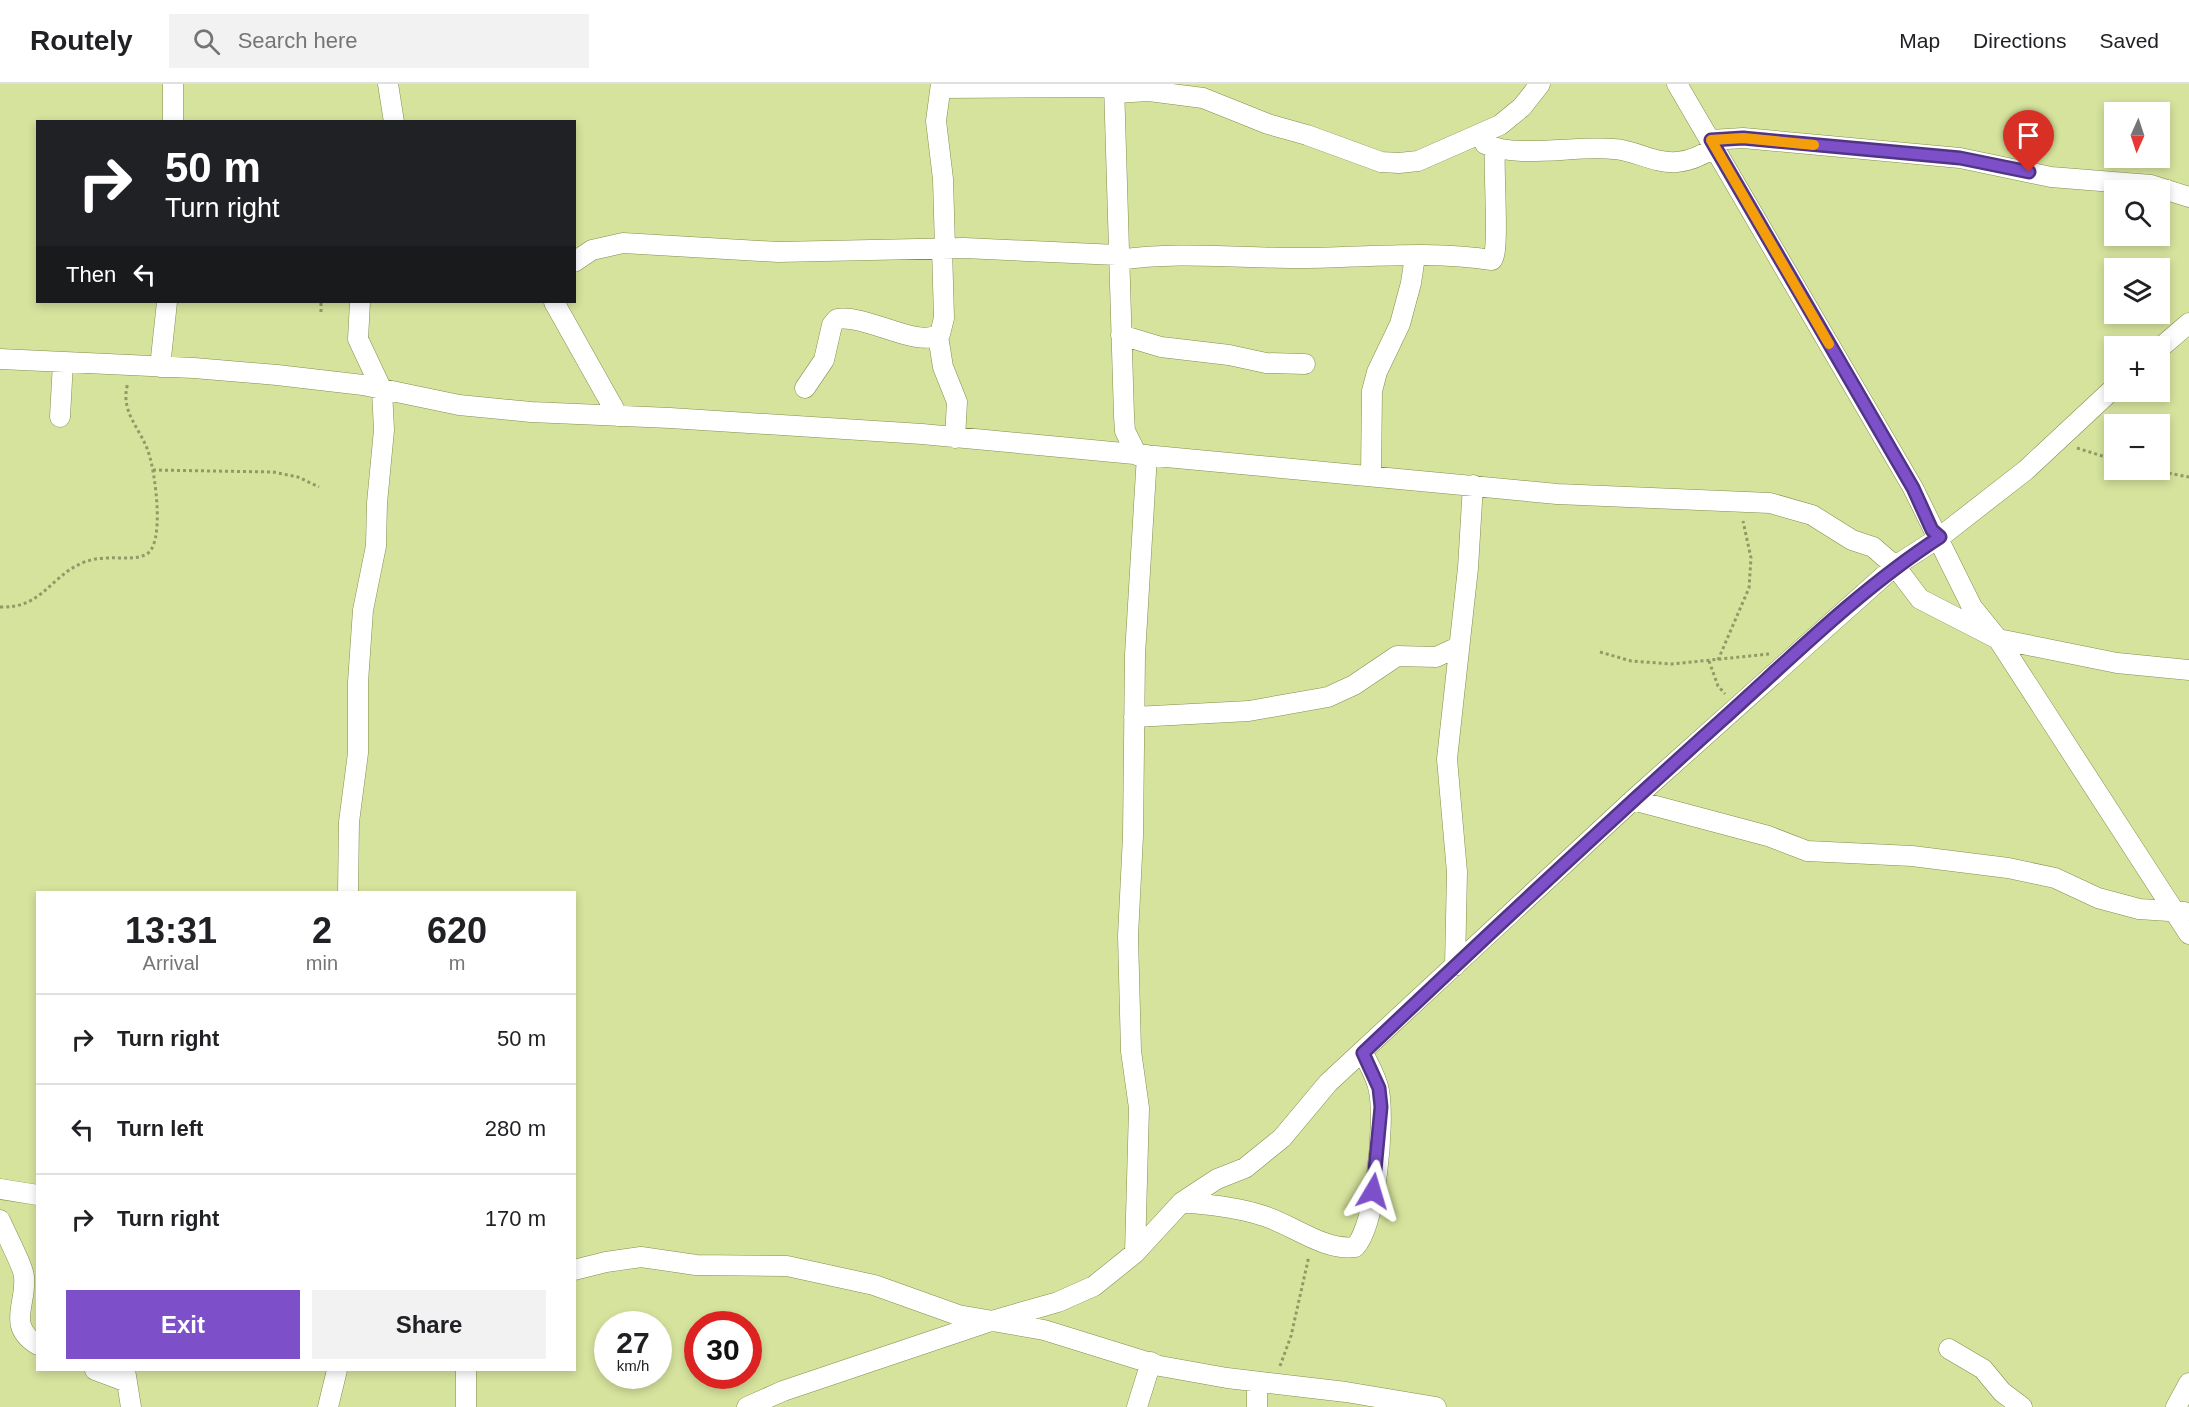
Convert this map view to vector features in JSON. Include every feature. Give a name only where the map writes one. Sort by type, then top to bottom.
[{"type":"street","points":[[173,84],[173,120]]},
{"type":"street","points":[[388,84],[394,120]]},
{"type":"street","points":[[955,438],[957,402],[943,367],[938,336],[944,318],[943,179],[936,121],[941,86],[1114,88],[1203,98],[1268,124],[1307,135],[1381,162],[1418,161],[1500,125],[1522,107],[1540,84]]},
{"type":"street","points":[[1677,84],[1913,488],[1932,530],[1940,537]]},
{"type":"street","points":[[1114,88],[1125,431],[1142,455],[1128,968],[1131,1051],[1139,1108],[1135,1253]]},
{"type":"street","points":[[1471,138],[1506,152],[1573,147],[1616,149],[1648,159],[1675,163],[1697,158],[1713,143],[1743,138],[1960,158],[2051,177],[2151,185],[2189,197]]},
{"type":"street","points":[[576,261],[592,250],[623,243],[778,252],[944,248],[1118,257],[1204,254],[1297,258],[1339,255],[1460,254],[1494,259],[1498,244],[1494,192],[1495,148]]},
{"type":"street","points":[[1371,475],[1372,391],[1377,372],[1400,324],[1415,256]]},
{"type":"street","points":[[160,367],[167,303]]},
{"type":"street","points":[[348,891],[348,822],[358,753],[358,682],[363,610],[376,546],[377,503],[382,465],[382,390],[358,339],[360,303]]},
{"type":"street","points":[[555,303],[618,416]]},
{"type":"street","points":[[805,388],[824,360],[832,326],[837,319],[863,320],[926,339],[938,336]]},
{"type":"street","points":[[2170,339],[2189,323]]},
{"type":"street","points":[[1121,335],[1161,347],[1228,355],[1266,363],[1305,364]]},
{"type":"street","points":[[1,360],[160,367],[330,381],[459,405],[531,412],[955,438],[1557,494],[1744,501],[1791,507],[1812,515],[1842,535],[1873,547],[1895,566],[1920,598],[1998,639],[2117,663],[2189,670]]},
{"type":"street","points":[[60,417],[63,362]]},
{"type":"street","points":[[747,1407],[783,1391],[988,1322],[1058,1302],[1085,1290],[1135,1253],[1182,1202],[1217,1179],[1245,1168],[1281,1138],[1328,1083],[1363,1053],[1633,800],[1795,654],[1895,566],[1940,537],[2026,470],[2104,397]]},
{"type":"street","points":[[1455,966],[1456,872],[1447,759],[1468,568],[1473,485]]},
{"type":"street","points":[[1940,537],[1939,546],[1972,607],[1998,639],[2182,912],[2189,934]]},
{"type":"street","points":[[1134,717],[1249,711],[1328,698],[1354,685],[1397,656],[1436,657],[1458,647]]},
{"type":"street","points":[[1633,800],[1768,836],[1807,851],[1912,856],[1987,865],[2055,878],[2076,885],[2098,898],[2128,906],[2182,912]]},
{"type":"street","points":[[1182,1202],[1255,1213],[1287,1224],[1315,1238],[1346,1248],[1355,1247],[1362,1240],[1370,1220],[1381,1107],[1379,1088],[1363,1053]]},
{"type":"street","points":[[0,1189],[36,1195]]},
{"type":"street","points":[[0,1220],[24,1277],[19,1318],[24,1336],[36,1344]]},
{"type":"street","points":[[576,1270],[641,1257],[689,1264],[787,1266],[874,1285],[958,1315],[1044,1330],[1151,1362],[1266,1384],[1346,1392],[1436,1407]]},
{"type":"street","points":[[1949,1348],[1983,1369],[2002,1392],[2022,1407]]},
{"type":"street","points":[[1137,1407],[1151,1362]]},
{"type":"street","points":[[100,1371],[126,1376],[131,1407]]},
{"type":"street","points":[[328,1407],[337,1371]]},
{"type":"street","points":[[466,1371],[466,1407]]},
{"type":"street","points":[[2176,1407],[2189,1383]]},
{"type":"street","points":[[1257,1407],[1266,1384]]},
{"type":"path","points":[[321,303],[321,312]]},
{"type":"path","points":[[0,607],[11,608],[29,603],[43,594],[65,573],[93,558],[146,555],[151,550],[157,530],[153,470],[149,452],[132,422],[124,399],[128,382],[138,366]]},
{"type":"path","points":[[2058,440],[2104,456]]},
{"type":"path","points":[[153,470],[273,472],[298,477],[319,487]]},
{"type":"path","points":[[2170,474],[2189,477]]},
{"type":"path","points":[[1718,660],[1749,588],[1751,558],[1743,519],[1744,501]]},
{"type":"path","points":[[1600,652],[1631,661],[1660,664],[1756,655],[1795,654]]},
{"type":"path","points":[[1709,661],[1718,686],[1736,707]]},
{"type":"path","points":[[1266,1384],[1291,1336],[1315,1238]]},
{"type":"slow traffic","points":[[1814,145],[1743,138],[1711,140],[1829,344]]},
{"type":"route","points":[[1373,1191],[1381,1107],[1379,1088],[1363,1053],[1633,800],[1795,654],[1895,566],[1940,537],[1932,530],[1913,488],[1711,140],[1743,138],[1960,158],[2029,172]]}]
